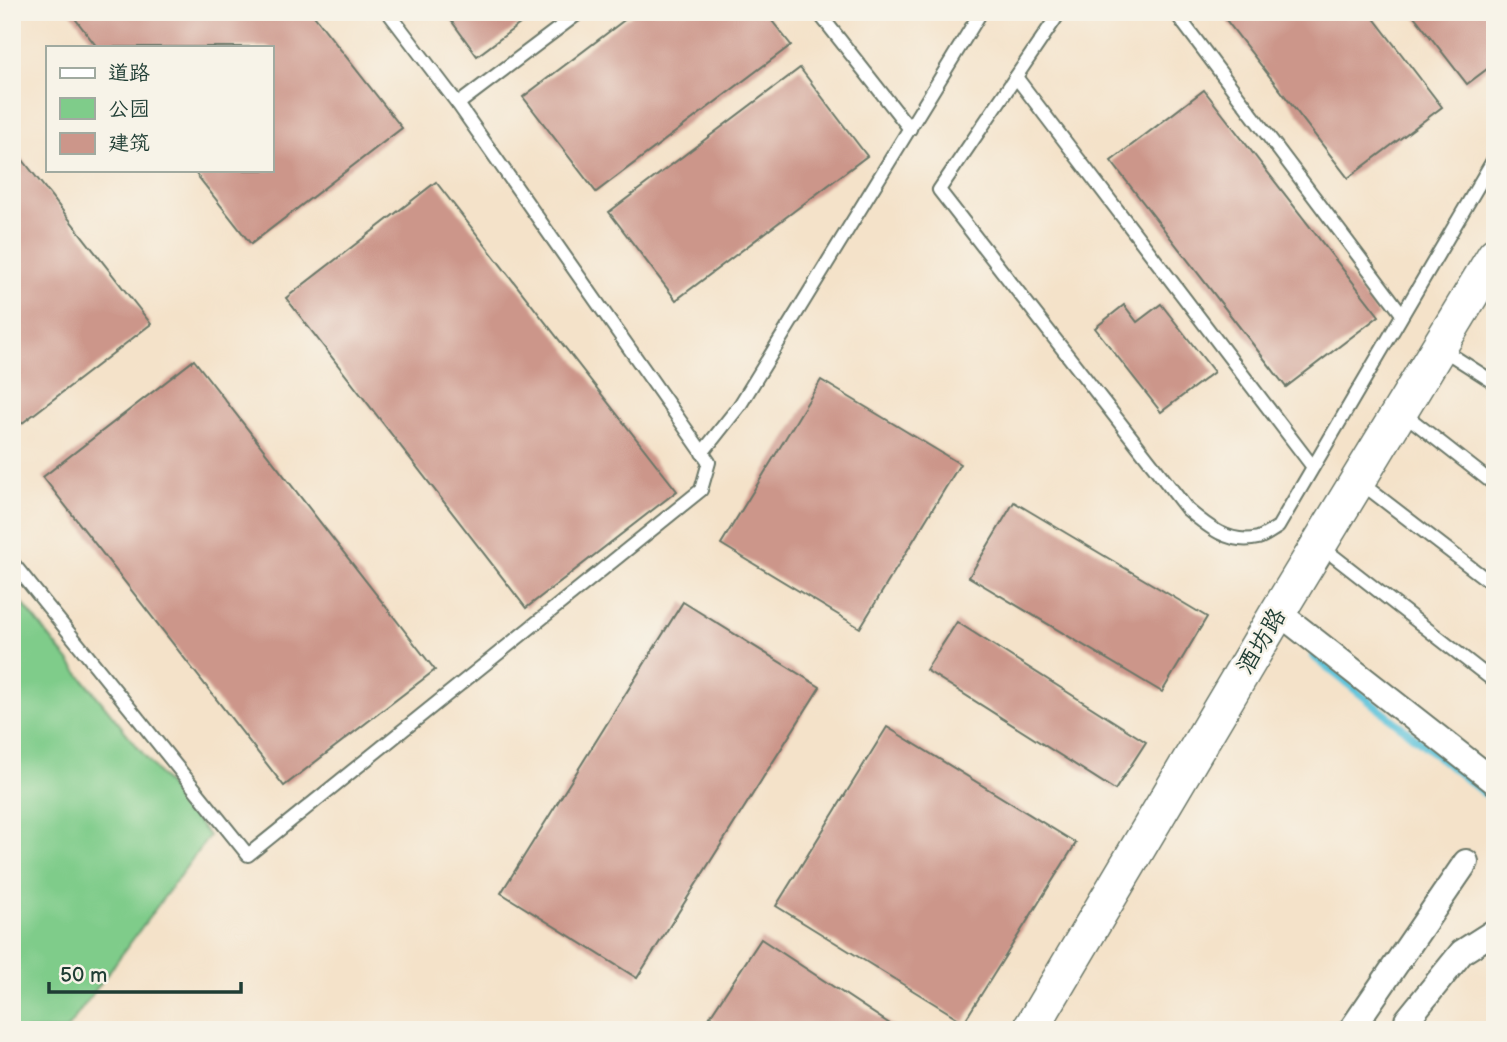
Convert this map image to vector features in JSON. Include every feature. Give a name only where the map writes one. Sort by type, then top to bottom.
[{"type":"street","name":"酒坊路","points":[[1039,1027],[1278,612],[1439,346],[1489,274]]},
{"type":"street","points":[[1278,612],[1495,782]]},
{"type":"street","points":[[1351,1030],[1466,862]]},
{"type":"street","points":[[1409,1026],[1462,952],[1495,931]]},
{"type":"lane","points":[[12,562],[248,855],[701,491],[709,462],[458,104],[388,12]]},
{"type":"lane","points":[[458,104],[580,12]]},
{"type":"lane","points":[[818,12],[909,130]]},
{"type":"lane","points":[[702,453],[740,405],[981,12]]},
{"type":"lane","points":[[1060,12],[939,190],[1186,509],[1227,538],[1258,538],[1278,527],[1495,157]]},
{"type":"lane","points":[[1175,12],[1402,314]]},
{"type":"lane","points":[[1016,77],[1313,467]]},
{"type":"lane","points":[[1439,346],[1495,383]]},
{"type":"lane","points":[[1400,410],[1495,485]]},
{"type":"lane","points":[[1358,480],[1495,586]]},
{"type":"lane","points":[[1319,545],[1495,682]]},
{"type":"green space","points":[[12,590],[209,836],[66,1030],[12,1030]]},
{"type":"building","points":[[70,12],[311,12],[402,128],[251,244],[195,172],[273,172],[273,46],[96,46]]},
{"type":"building","points":[[445,12],[536,12],[477,56]]},
{"type":"building","points":[[635,12],[765,12],[791,45],[596,192],[523,97]]},
{"type":"building","points":[[1220,12],[1369,12],[1442,107],[1348,178]]},
{"type":"building","points":[[1411,12],[1495,12],[1495,63],[1467,84]]},
{"type":"building","points":[[800,68],[867,156],[676,300],[609,212]]},
{"type":"building","points":[[1204,90],[1379,316],[1286,387],[1111,161]]},
{"type":"building","points":[[12,146],[151,324],[12,431]]},
{"type":"building","points":[[436,182],[677,491],[526,608],[286,298]]},
{"type":"building","points":[[1161,304],[1214,372],[1161,412],[1095,328],[1124,305],[1137,322]]},
{"type":"building","points":[[194,360],[435,670],[284,786],[43,477]]},
{"type":"building","points":[[821,380],[960,464],[860,628],[721,544]]},
{"type":"building","points":[[1014,502],[1207,617],[1162,692],[969,577]]},
{"type":"building","points":[[683,602],[820,687],[637,978],[501,893]]},
{"type":"building","points":[[957,622],[1146,742],[1115,790],[926,670]]},
{"type":"building","points":[[887,727],[1076,843],[964,1022],[776,906]]},
{"type":"building","points":[[761,939],[899,1030],[727,1030],[709,1018]]},
{"type":"waterway","points":[[1313,656],[1495,802]]}]
